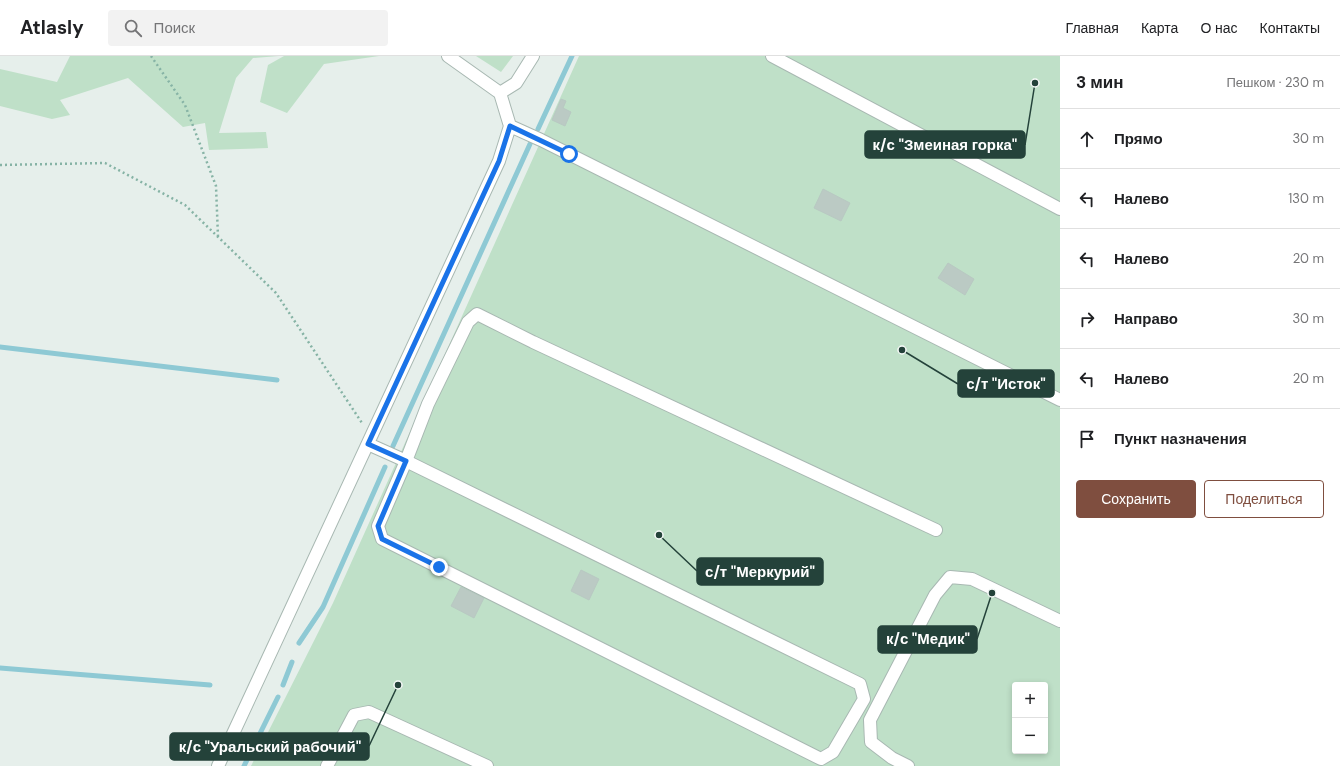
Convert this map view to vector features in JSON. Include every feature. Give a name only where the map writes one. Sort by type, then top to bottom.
[{"type":"lane","points":[[218,766],[499,161],[510,126],[500,93],[448,56]]},
{"type":"lane","points":[[500,93],[516,83],[533,56]]},
{"type":"lane","points":[[772,56],[1060,209]]},
{"type":"lane","points":[[510,126],[541,140],[1060,400]]},
{"type":"lane","points":[[370,440],[406,461],[860,684],[864,699],[832,752],[821,759],[382,539],[378,526],[406,461],[428,404],[468,322],[477,314],[540,346],[936,530]]},
{"type":"lane","points":[[908,766],[892,758],[871,742],[870,720],[935,595],[950,577],[972,579],[1060,621]]},
{"type":"lane","points":[[327,766],[354,715],[369,712],[486,766]]},
{"type":"path","points":[[151,56],[185,105],[216,186],[218,237]]},
{"type":"path","points":[[0,166],[105,163],[185,205],[276,294],[370,440]]},
{"type":"green space","points":[[70,56],[279,56],[253,58],[236,78],[219,133],[266,132],[268,148],[209,150],[205,123],[183,127],[128,78],[60,100],[70,115],[52,119],[0,106],[0,69],[57,82]]},
{"type":"green space","points":[[284,56],[379,56],[324,64],[287,113],[260,102],[268,65]]},
{"type":"green space","points":[[476,56],[513,56],[501,72]]},
{"type":"green space","points":[[579,56],[1060,56],[1060,766],[251,766],[333,603]]},
{"type":"building","points":[[561,99],[566,101],[563,108],[571,112],[565,126],[552,120]]},
{"type":"building","points":[[823,189],[850,203],[841,221],[814,208]]},
{"type":"building","points":[[948,263],[974,279],[965,295],[938,278]]},
{"type":"building","points":[[581,570],[599,579],[589,600],[571,591]]},
{"type":"building","points":[[461,587],[484,598],[474,618],[451,606]]},
{"type":"waterway","points":[[538,129],[572,56]]},
{"type":"waterway","points":[[393,446],[530,144]]},
{"type":"waterway","points":[[0,347],[277,380]]},
{"type":"waterway","points":[[299,643],[323,607],[385,467]]},
{"type":"waterway","points":[[283,685],[292,662]]},
{"type":"waterway","points":[[0,668],[210,685]]},
{"type":"waterway","points":[[244,766],[278,697]]},
{"type":"place","name":"к/с \"Змеиная горка\"","points":[[1035,83]]},
{"type":"place","name":"с/т \"Исток\"","points":[[902,350]]},
{"type":"place","name":"с/т \"Меркурий\"","points":[[659,535]]},
{"type":"place","name":"к/с \"Медик\"","points":[[992,593]]},
{"type":"place","name":"к/с \"Уральский рабочий\"","points":[[398,685]]},
{"type":"route","points":[[439,567],[382,539],[378,526],[406,461],[368,444],[499,161],[510,126],[569,154]]}]
